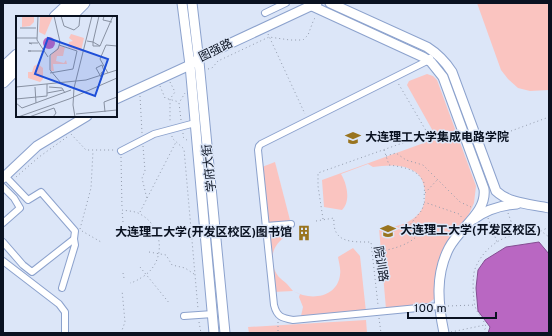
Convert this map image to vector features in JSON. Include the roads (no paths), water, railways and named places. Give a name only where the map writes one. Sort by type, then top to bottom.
[{"type":"highway","points":[[56,16],[70,3]]},
{"type":"highway","points":[[71,16],[84,3]]},
{"type":"highway","points":[[3,68],[16,56]]},
{"type":"highway","points":[[3,82],[16,69]]},
{"type":"street","name":"学府大街","points":[[182,3],[190,65],[214,333]]},
{"type":"street","name":"学府大街","points":[[192,3],[199,58],[226,333]]},
{"type":"street","points":[[265,13],[286,3]]},
{"type":"street","points":[[330,3],[421,44],[446,62],[452,72],[496,191],[502,197],[507,199],[549,208]]},
{"type":"street","name":"图强路","points":[[117,99],[190,65],[199,58],[314,4]]},
{"type":"street","points":[[314,4],[327,13],[414,52],[428,60],[437,69],[443,77],[484,189],[485,196],[482,212]]},
{"type":"street","points":[[434,52],[428,60],[259,146],[274,306],[277,314],[284,319],[294,320],[439,306]]},
{"type":"street","points":[[62,288],[76,245],[74,239],[75,231],[41,192],[28,200],[6,178],[37,146],[85,117]]},
{"type":"street","points":[[121,151],[154,134],[195,123]]},
{"type":"street","points":[[3,187],[14,198],[20,208],[3,223]]},
{"type":"street","points":[[444,333],[439,306],[438,288],[444,258],[454,238],[467,224],[482,212],[506,205],[528,204]]},
{"type":"street","points":[[266,226],[292,224]]},
{"type":"street","points":[[3,242],[23,265],[32,272],[74,239]]},
{"type":"street","points":[[3,261],[58,304],[65,312],[65,333]]},
{"type":"street","points":[[184,316],[213,314]]},
{"type":"place","name":"大连理工大学集成电路学院","points":[[353,138]]},
{"type":"place","name":"大连理工大学(开发区校区)","points":[[388,231]]},
{"type":"place","name":"大连理工大学(开发区校区)图书馆","points":[[304,233]]}]
